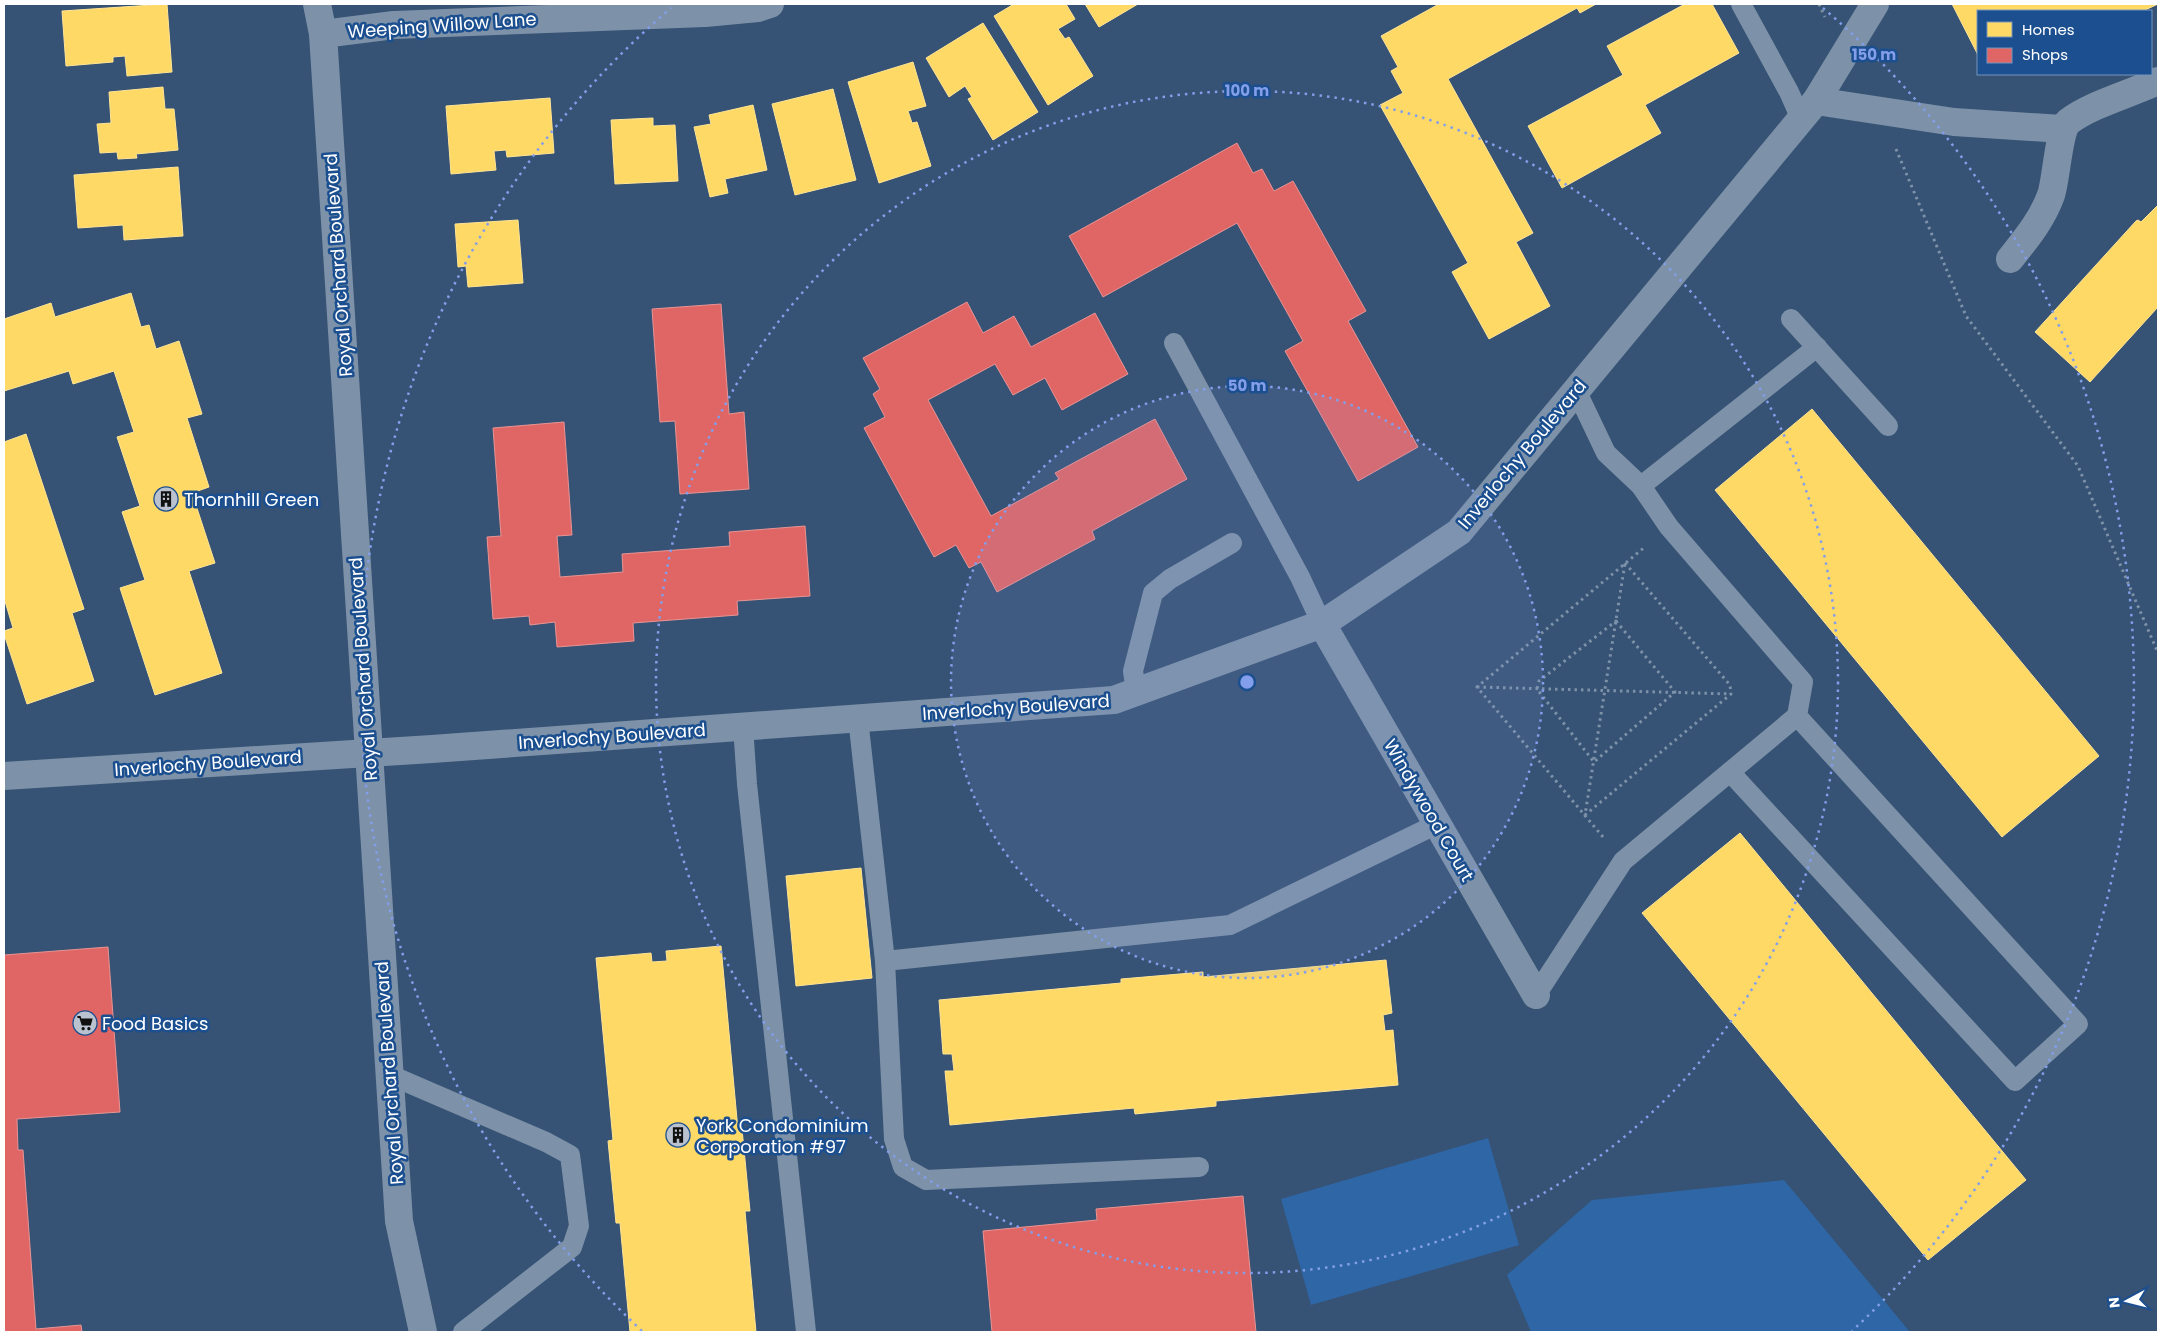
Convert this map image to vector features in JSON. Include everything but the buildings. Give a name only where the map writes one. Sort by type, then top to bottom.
[{"type":"street","name":"Royal Orchard Boulevard","points":[[317,4],[323,34],[399,1221],[423,1332]]},
{"type":"street","name":"Weeping Willow Lane","points":[[323,34],[394,25],[706,13],[758,8],[770,4]]},
{"type":"street","name":"Inverlochy Boulevard","points":[[4,776],[1114,700],[1322,624],[1459,532],[1809,110],[1875,4]]},
{"type":"street","points":[[2010,259],[2036,227],[2051,195],[2059,159],[2062,129],[2067,122],[2095,107],[2158,81]]},
{"type":"street","points":[[1809,110],[1880,111],[1954,122],[2062,129]]},
{"type":"street","name":"Windywood Court","points":[[1322,624],[1536,995]]},
{"type":"lane","points":[[1741,4],[1789,92],[1809,110]]},
{"type":"lane","points":[[1791,319],[1888,426]]},
{"type":"lane","points":[[1174,343],[1300,577],[1322,624]]},
{"type":"lane","points":[[1642,486],[1817,347]]},
{"type":"lane","points":[[1536,995],[1623,861],[1798,716],[1803,682],[1669,527],[1642,486],[1606,453],[1576,390]]},
{"type":"lane","points":[[1136,692],[1133,671],[1153,593],[1170,578],[1232,543]]},
{"type":"lane","points":[[1730,772],[2015,1081],[2078,1024],[1798,716]]},
{"type":"lane","points":[[858,718],[885,961],[894,1139],[903,1167],[926,1180],[1199,1167]]},
{"type":"lane","points":[[743,726],[747,784],[806,1332]]},
{"type":"lane","points":[[885,961],[1230,925],[1437,824]]},
{"type":"lane","points":[[390,1075],[546,1142],[570,1155],[579,1226],[572,1247],[463,1332]]},
{"type":"path","points":[[1880,111],[1966,316],[2078,466],[2158,653]]},
{"type":"path","points":[[1478,687],[1669,527]]},
{"type":"path","points":[[1584,815],[1606,690],[1625,563]]},
{"type":"path","points":[[1625,563],[1730,685],[1731,694]]},
{"type":"path","points":[[1537,689],[1539,681],[1616,621]]},
{"type":"path","points":[[1616,621],[1675,692]]},
{"type":"path","points":[[1478,687],[1731,694]]},
{"type":"path","points":[[1478,687],[1623,861]]},
{"type":"path","points":[[1537,689],[1594,762]]},
{"type":"path","points":[[1594,762],[1675,692]]},
{"type":"path","points":[[1584,815],[1731,694]]},
{"type":"shaded area","points":[[1488,1138],[1519,1245],[1311,1305],[1281,1199]]},
{"type":"shaded area","points":[[1784,1180],[1910,1332],[1531,1332],[1507,1275],[1592,1200]]},
{"type":"place","name":"Thornhill Green","points":[[166,499]]},
{"type":"place","name":"Food Basics","points":[[85,1023]]},
{"type":"place","name":"York Condominium Corporation #97","points":[[678,1135]]}]
